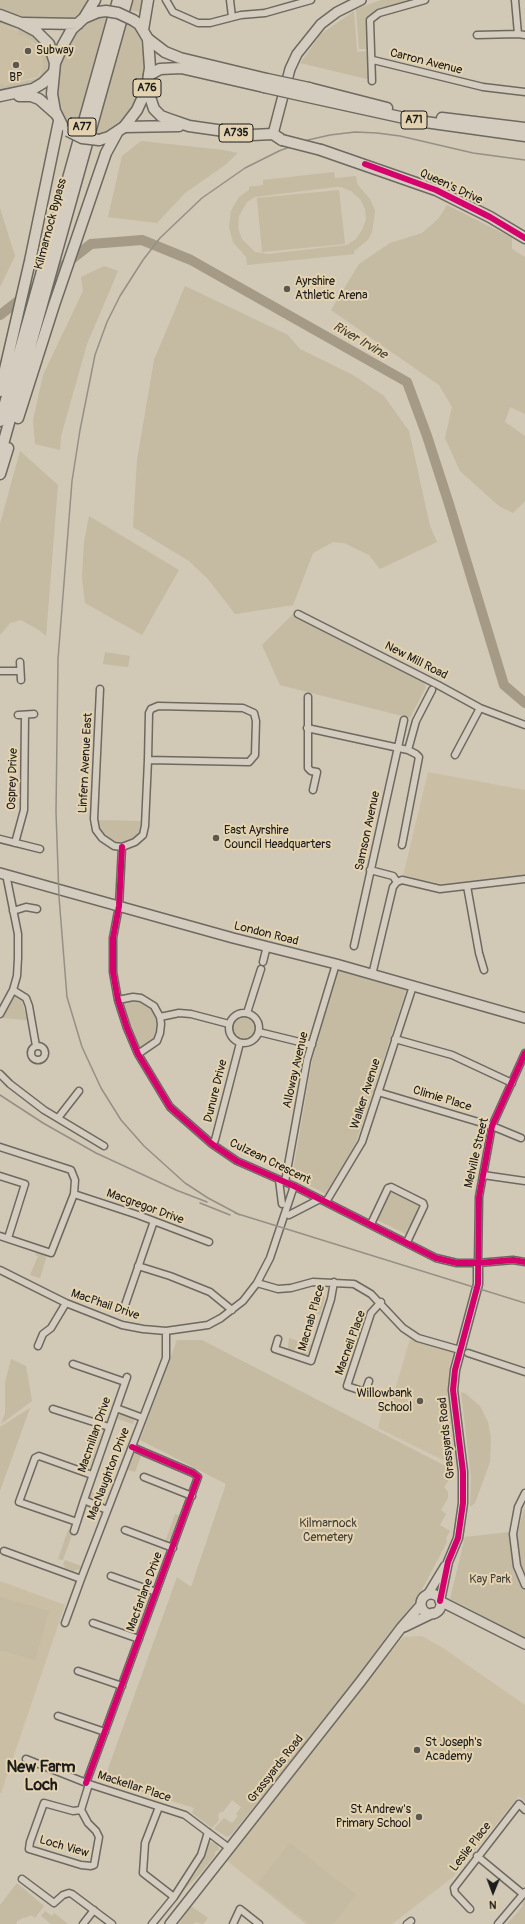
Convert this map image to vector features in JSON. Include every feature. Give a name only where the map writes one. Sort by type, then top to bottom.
[{"type":"main road","points":[[81,21],[95,0]]},
{"type":"main road","name":"Kilmarnock Bypass","points":[[0,421],[118,0]]},
{"type":"main road","name":"Kilmarnock Bypass","points":[[0,455],[128,0]]},
{"type":"main road","points":[[143,30],[148,0]]},
{"type":"main road","points":[[273,134],[278,120],[290,69],[297,54],[321,24],[337,12],[361,0]]},
{"type":"main road","name":"A76","points":[[0,15],[21,23],[36,31],[49,44],[54,68],[52,94],[58,117],[68,131],[82,138],[100,140],[109,137],[121,129],[137,110],[147,88],[150,55],[148,39],[143,30],[133,20],[118,13],[106,11],[98,12],[81,21],[63,45],[54,68]]},
{"type":"main road","name":"A76","points":[[21,23],[81,21]]},
{"type":"main road","name":"A71","points":[[148,39],[165,52],[180,58],[266,83]]},
{"type":"main road","points":[[3,96],[33,88],[43,83],[54,68]]},
{"type":"main road","name":"A71","points":[[149,75],[160,69],[181,68],[266,83],[413,114],[525,128]]},
{"type":"main road","points":[[147,88],[151,104],[158,113],[169,119],[189,126]]},
{"type":"main road","name":"A71","points":[[307,92],[418,121],[525,136]]},
{"type":"main road","points":[[3,96],[32,96],[44,103],[58,117]]},
{"type":"main road","name":"A77","points":[[0,391],[30,261],[58,117]]},
{"type":"main road","points":[[121,129],[189,126]]},
{"type":"main road","name":"A735","points":[[189,126],[252,135],[273,134]]},
{"type":"main road","name":"A77","points":[[0,474],[33,369],[106,153],[121,129]]},
{"type":"main road","name":"Queen's Drive","points":[[273,134],[282,140],[321,150],[436,190],[490,217],[525,238]]},
{"type":"main road","name":"London Road","points":[[3,874],[336,964],[525,1018]]},
{"type":"main road","points":[[467,1616],[427,1612],[421,1605],[423,1598],[428,1594],[437,1596],[440,1601],[467,1616],[525,1644]]},
{"type":"main road","points":[[401,1628],[436,1612],[440,1601]]},
{"type":"main road","name":"Grassyards Road","points":[[170,1924],[401,1628],[421,1605]]},
{"type":"street","points":[[166,0],[173,12],[198,23],[210,23],[232,17],[265,13],[311,0]]},
{"type":"street","points":[[230,0],[232,17]]},
{"type":"street","name":"Carron Avenue","points":[[425,0],[379,13],[370,20],[371,50],[373,60],[483,88],[525,92]]},
{"type":"street","points":[[515,0],[518,34]]},
{"type":"street","points":[[477,35],[525,35]]},
{"type":"street","points":[[372,81],[373,60]]},
{"type":"street","name":"New Mill Road","points":[[298,614],[444,688],[480,708],[525,725]]},
{"type":"street","points":[[20,662],[20,680]]},
{"type":"street","points":[[0,671],[20,671]]},
{"type":"street","name":"Linfern Avenue East","points":[[100,689],[94,819],[96,830],[102,838],[107,842],[122,848]]},
{"type":"street","points":[[408,750],[416,721],[432,690]]},
{"type":"street","points":[[308,697],[308,768],[311,771],[317,772],[313,790]]},
{"type":"street","points":[[122,848],[135,842],[142,835],[145,826],[149,713],[151,709],[158,706],[243,708],[254,713],[256,721],[254,755],[249,762],[148,760]]},
{"type":"street","points":[[455,755],[480,708]]},
{"type":"street","points":[[18,715],[34,714]]},
{"type":"street","name":"Osprey Drive","points":[[15,843],[24,810],[25,715]]},
{"type":"street","name":"Samson Avenue","points":[[354,946],[404,720]]},
{"type":"street","points":[[307,728],[408,750],[419,757],[402,844]]},
{"type":"street","points":[[0,839],[40,849]]},
{"type":"street","name":"Culzean Crescent","points":[[122,848],[119,906],[113,938],[113,972],[118,1000],[127,1028],[138,1054],[170,1107],[212,1144],[237,1161],[323,1200],[436,1258],[457,1262],[478,1263],[513,1260],[525,1262]]},
{"type":"street","points":[[370,870],[393,876],[396,882]]},
{"type":"street","points":[[0,1014],[13,990],[17,976],[18,958],[18,934],[3,874]]},
{"type":"street","points":[[372,975],[393,887],[396,882],[402,880],[440,889],[525,878]]},
{"type":"street","points":[[467,886],[479,953],[484,970]]},
{"type":"street","points":[[13,911],[26,908],[38,909]]},
{"type":"street","points":[[263,962],[267,946]]},
{"type":"street","name":"Alloway Avenue","points":[[282,1204],[282,1181],[307,1060],[336,964]]},
{"type":"street","points":[[247,1013],[261,969]]},
{"type":"street","name":"Walker Avenue","points":[[323,1200],[362,1142],[413,986]]},
{"type":"street","points":[[13,990],[26,998],[29,1006],[36,1046]]},
{"type":"street","points":[[118,1000],[133,997],[141,998],[154,1006],[160,1017],[160,1033],[157,1041],[138,1054]]},
{"type":"street","points":[[160,1017],[179,1013],[191,1014],[228,1024]]},
{"type":"street","points":[[247,1013],[256,1018],[258,1022],[258,1032],[253,1040],[244,1044],[240,1043],[232,1038],[228,1029],[228,1024],[234,1016],[247,1013]]},
{"type":"street","points":[[258,1032],[312,1045]]},
{"type":"street","points":[[395,1039],[452,1055],[512,1083]]},
{"type":"street","name":"Dunure Drive","points":[[212,1144],[215,1140],[240,1043]]},
{"type":"street","name":"Melville Street","points":[[478,1263],[479,1197],[492,1126],[525,1054]]},
{"type":"street","points":[[0,1074],[24,1095],[104,1146]]},
{"type":"street","points":[[58,1118],[79,1091]]},
{"type":"street","name":"Climie Place","points":[[378,1092],[492,1126],[522,1138]]},
{"type":"street","points":[[0,1147],[70,1170],[75,1180],[74,1194],[52,1253],[0,1236]]},
{"type":"street","points":[[483,1175],[525,1181]]},
{"type":"street","points":[[2,1177],[25,1184],[8,1238]]},
{"type":"street","name":"MacPhail Drive","points":[[0,1270],[66,1304],[122,1325],[166,1331],[208,1324],[232,1310],[243,1301],[257,1284],[274,1244],[294,1186]]},
{"type":"street","points":[[371,1224],[388,1188],[391,1187],[423,1203],[424,1206],[407,1242]]},
{"type":"street","name":"Macgregor Drive","points":[[74,1194],[154,1221],[209,1242]]},
{"type":"street","points":[[289,1214],[323,1200]]},
{"type":"street","points":[[123,1311],[154,1221]]},
{"type":"street","name":"Grassyards Road","points":[[448,1562],[458,1538],[463,1503],[463,1472],[453,1390],[455,1370],[464,1351],[478,1284],[478,1263]]},
{"type":"street","points":[[138,1266],[170,1276],[210,1292],[232,1310]]},
{"type":"street","points":[[257,1284],[278,1289],[291,1288],[313,1282],[354,1284],[368,1292],[380,1302],[403,1328],[418,1338],[464,1351],[525,1372]]},
{"type":"street","name":"Macnab Place","points":[[278,1339],[275,1349],[311,1360],[331,1299],[334,1282]]},
{"type":"street","name":"Macneil Place","points":[[368,1381],[365,1392],[347,1386],[372,1313],[380,1302]]},
{"type":"street","points":[[38,1346],[43,1334],[52,1328],[66,1304]]},
{"type":"street","name":"MacNaughton Drive","points":[[65,1623],[80,1579],[166,1358],[166,1331]]},
{"type":"street","name":"Macmillan Drive","points":[[73,1364],[126,1380],[92,1475],[74,1531]]},
{"type":"street","points":[[116,1408],[143,1418]]},
{"type":"street","points":[[53,1409],[109,1427]]},
{"type":"street","name":"Macfarlane Drive","points":[[87,1784],[104,1732],[198,1477],[193,1473],[132,1447]]},
{"type":"street","points":[[76,1522],[19,1502],[35,1458],[39,1456],[92,1475]]},
{"type":"street","points":[[144,1477],[192,1496]]},
{"type":"street","points":[[525,1493],[518,1507],[513,1534],[517,1566],[525,1585]]},
{"type":"street","points":[[84,1500],[107,1510]]},
{"type":"street","points":[[125,1530],[172,1548]]},
{"type":"street","points":[[4,1551],[80,1579]]},
{"type":"street","points":[[428,1594],[448,1562]]},
{"type":"street","points":[[440,1601],[448,1562]]},
{"type":"street","points":[[111,1576],[156,1592]]},
{"type":"street","points":[[93,1623],[139,1639]]},
{"type":"street","points":[[78,1671],[122,1686]]},
{"type":"street","points":[[58,1716],[104,1732]]},
{"type":"street","name":"Mackellar Place","points":[[26,1759],[87,1784],[185,1815],[229,1848]]},
{"type":"street","points":[[81,1810],[87,1784]]},
{"type":"street","name":"Loch View","points":[[44,1803],[73,1811],[81,1810],[88,1823],[96,1831],[99,1837],[94,1865],[81,1865],[29,1849],[30,1842],[44,1803]]},
{"type":"street","name":"Leslie Place","points":[[470,1909],[453,1890],[477,1856],[519,1804],[525,1810]]},
{"type":"street","points":[[159,1807],[145,1842],[143,1873],[174,1897]]},
{"type":"street","points":[[152,1924],[174,1897],[201,1855],[208,1832]]},
{"type":"street","points":[[477,1856],[524,1893],[498,1924]]},
{"type":"street","points":[[22,1879],[54,1904],[63,1895],[69,1893],[112,1924]]},
{"type":"street","points":[[233,1924],[240,1909],[260,1924]]},
{"type":"street","points":[[82,1924],[94,1910]]},
{"type":"shaded area","points":[[0,24],[18,31],[40,49],[43,68],[37,77],[4,85],[0,83]]},
{"type":"shaded area","points":[[428,772],[525,790],[525,876],[447,885],[403,876]]},
{"type":"shaded area","name":"Willowbank School","points":[[410,1339],[453,1352],[449,1368],[448,1390],[455,1466],[378,1428],[382,1412],[388,1413]]},
{"type":"shaded area","points":[[0,1581],[65,1605],[1,1793],[0,1793]]},
{"type":"shaded area","name":"St Joseph's Academy","points":[[422,1636],[443,1648],[525,1705],[525,1801],[519,1796],[453,1877],[392,1924],[306,1924],[225,1859],[259,1811],[403,1637]]},
{"type":"green space","points":[[0,0],[92,0],[75,18],[66,21],[28,18],[0,10]]},
{"type":"green space","points":[[130,0],[144,0],[142,12],[127,10]]},
{"type":"green space","points":[[381,0],[409,0],[377,9],[369,15],[367,20],[368,49],[359,49],[356,9]]},
{"type":"green space","points":[[354,11],[357,52],[369,51],[370,74],[367,79],[300,63],[321,34]]},
{"type":"green space","points":[[108,16],[76,132],[63,121],[58,105],[56,93],[60,65],[69,44],[84,24],[95,18]]},
{"type":"green space","points":[[0,21],[31,35],[47,49],[50,60],[49,69],[47,73],[34,84],[0,91],[0,83],[4,85],[35,79],[40,75],[43,68],[41,53],[37,45],[24,36],[17,35],[18,30],[0,24]]},
{"type":"green space","points":[[125,21],[135,29],[141,39],[145,57],[145,72],[139,98],[130,115],[119,128],[109,133],[93,136]]},
{"type":"green space","points":[[141,141],[238,153],[225,165],[185,193],[157,223],[108,217],[122,156]]},
{"type":"green space","points":[[334,172],[335,178],[356,176],[357,184],[370,199],[375,211],[372,232],[368,240],[354,251],[354,254],[247,265],[246,257],[233,242],[229,227],[231,211],[239,197],[249,190],[249,187],[263,185],[263,180]],"holes":[[[341,187],[351,191],[360,199],[365,209],[366,220],[362,230],[356,239],[347,245],[268,254],[255,252],[242,239],[238,228],[239,216],[247,202],[255,197]]]},
{"type":"green space","points":[[339,190],[345,244],[262,252],[257,198]]},
{"type":"green space","points":[[447,205],[512,238],[512,249],[525,257],[525,414],[510,407],[505,422],[525,436],[525,501],[513,513],[499,506],[460,471],[445,438],[452,407],[439,385],[331,310],[359,264],[390,243],[422,233],[439,218]]},
{"type":"green space","points":[[0,208],[15,256],[0,287]]},
{"type":"green space","points":[[104,266],[118,271],[87,344],[61,436],[60,450],[35,444],[33,420],[43,375],[83,291],[81,277]]},
{"type":"green space","points":[[185,286],[288,335],[300,349],[353,375],[384,396],[409,431],[430,526],[437,542],[380,569],[369,555],[344,543],[333,542],[313,553],[293,605],[235,614],[208,579],[189,561],[133,527],[137,460],[154,360]]},
{"type":"green space","points":[[20,451],[58,485],[46,636],[39,630],[21,620],[10,623],[0,635],[0,524]]},
{"type":"green space","points":[[89,516],[179,570],[142,635],[85,603],[82,578],[84,542]]},
{"type":"green space","points":[[294,613],[423,681],[426,687],[410,718],[280,685],[262,645]]},
{"type":"green space","points":[[105,652],[130,656],[128,667],[103,664]]},
{"type":"green space","points":[[98,820],[142,821],[140,831],[134,838],[127,842],[119,842],[106,837],[100,830]]},
{"type":"green space","points":[[338,969],[407,988],[356,1142],[326,1194],[292,1177],[312,1061]]},
{"type":"green space","points":[[13,996],[18,996],[22,1001],[27,1020],[1,1018]]},
{"type":"green space","points":[[133,997],[148,1001],[160,1017],[157,1041],[138,1054],[118,1000]]},
{"type":"green space","points":[[244,1015],[253,1019],[257,1028],[253,1037],[244,1041],[235,1037],[231,1028],[235,1019]]},
{"type":"green space","points":[[394,1191],[419,1204],[419,1211],[408,1235],[375,1219],[388,1194]]},
{"type":"green space","points":[[36,1252],[47,1255],[40,1278],[30,1275],[38,1256],[35,1255]]},
{"type":"green space","points":[[318,1287],[325,1298],[320,1315],[315,1313],[319,1302]]},
{"type":"green space","points":[[289,1338],[312,1345],[306,1354],[301,1354],[302,1351],[295,1349],[293,1352],[288,1348]]},
{"type":"green space","name":"Kilmarnock Cemetery","points":[[177,1340],[202,1340],[455,1471],[444,1487],[448,1492],[448,1498],[441,1510],[446,1514],[440,1525],[450,1531],[446,1538],[447,1542],[418,1597],[365,1668],[231,1835],[227,1837],[214,1829],[224,1818],[232,1823],[238,1816],[236,1814],[241,1807],[232,1800],[223,1812],[220,1812],[218,1815],[219,1820],[212,1828],[192,1813],[194,1808],[104,1780],[177,1577],[191,1587],[226,1484],[140,1440]]},
{"type":"green space","points":[[11,1359],[26,1366],[32,1401],[1,1424],[5,1413],[5,1383]]},
{"type":"green space","points":[[461,1392],[466,1394],[480,1406],[488,1422],[491,1438],[490,1462],[475,1503],[470,1507],[471,1477]]},
{"type":"green space","points":[[30,1408],[0,1491],[0,1427]]},
{"type":"green space","points":[[122,1413],[131,1416],[134,1421],[133,1424],[115,1418]]},
{"type":"green space","points":[[100,1430],[101,1435],[90,1466],[85,1469]]},
{"type":"green space","points":[[136,1454],[141,1456],[135,1472],[125,1469],[131,1455]]},
{"type":"green space","points":[[89,1491],[106,1497],[101,1502],[92,1501],[89,1496]]},
{"type":"green space","name":"Kay Park","points":[[525,1506],[525,1637],[450,1599],[465,1537],[518,1531]]},
{"type":"green space","points":[[175,1514],[180,1516],[171,1538],[165,1542]]},
{"type":"green space","points":[[68,1530],[73,1532],[63,1560],[58,1559]]},
{"type":"green space","points":[[65,1560],[81,1566],[80,1569],[73,1571],[65,1568],[63,1564]]},
{"type":"green space","points":[[146,1593],[149,1596],[149,1600],[141,1622],[137,1621],[137,1617]]},
{"type":"green space","points":[[0,1597],[49,1611],[35,1660],[0,1650]]},
{"type":"green space","points":[[210,1842],[217,1843],[219,1849],[218,1851],[216,1851],[214,1854],[215,1855],[200,1874],[183,1891],[180,1889],[197,1871],[205,1846]]},
{"type":"green space","points":[[290,1843],[356,1895],[333,1924],[310,1924],[258,1883]]},
{"type":"green space","points":[[17,1883],[44,1906],[35,1918],[31,1915],[16,1922],[17,1924],[0,1924],[0,1905]]},
{"type":"green space","points":[[525,1898],[525,1924],[507,1924],[523,1906],[522,1901]]},
{"type":"green space","points":[[191,1906],[208,1918],[203,1924],[195,1922],[194,1924],[179,1924]]},
{"type":"green space","points":[[45,1911],[52,1916],[54,1913],[68,1924],[51,1924],[41,1916]]},
{"type":"waterway","name":"River Irvine","points":[[0,315],[91,244],[142,240],[191,260],[407,382],[427,436],[449,504],[504,685],[525,703]]},
{"type":"railway","points":[[240,1215],[208,1198],[185,1183],[144,1146],[121,1120],[101,1088],[82,1047],[67,997],[59,897],[56,812],[58,659],[72,481],[80,430],[95,355],[107,322],[120,296],[143,260],[160,238],[202,198],[245,168],[279,151],[308,140],[330,135],[355,132],[400,136],[473,153],[525,160]]},
{"type":"railway","points":[[0,1095],[43,1123],[96,1153],[176,1190],[207,1202]]},
{"type":"railway","points":[[200,1203],[230,1215]]},
{"type":"railway","points":[[235,1213],[525,1303]]},
{"type":"cycle path","points":[[365,164],[436,190],[490,217],[525,238]]},
{"type":"cycle path","points":[[122,847],[119,906],[113,938],[113,972],[118,1000],[127,1028],[138,1054],[170,1107],[212,1144],[237,1161],[294,1186],[436,1258],[457,1263],[513,1260],[525,1262]]},
{"type":"cycle path","points":[[440,1601],[448,1562],[458,1538],[463,1503],[463,1472],[453,1390],[455,1370],[478,1284],[479,1197],[492,1126],[525,1053]]},
{"type":"cycle path","points":[[86,1783],[198,1477],[193,1473],[132,1447]]},
{"type":"place","name":"Subway","points":[[28,51]]},
{"type":"place","name":"BP","points":[[16,65]]},
{"type":"place","name":"Ayrshire Athletic Arena","points":[[287,289]]},
{"type":"place","name":"East Ayrshire Council Headquarters","points":[[216,838]]},
{"type":"place","name":"Willowbank School","points":[[420,1401]]},
{"type":"place","name":"St Joseph's Academy","points":[[417,1750]]},
{"type":"place","name":"St Andrew's Primary School","points":[[419,1817]]},
{"type":"district","name":"New Farm Loch","points":[[41,1777]]}]
